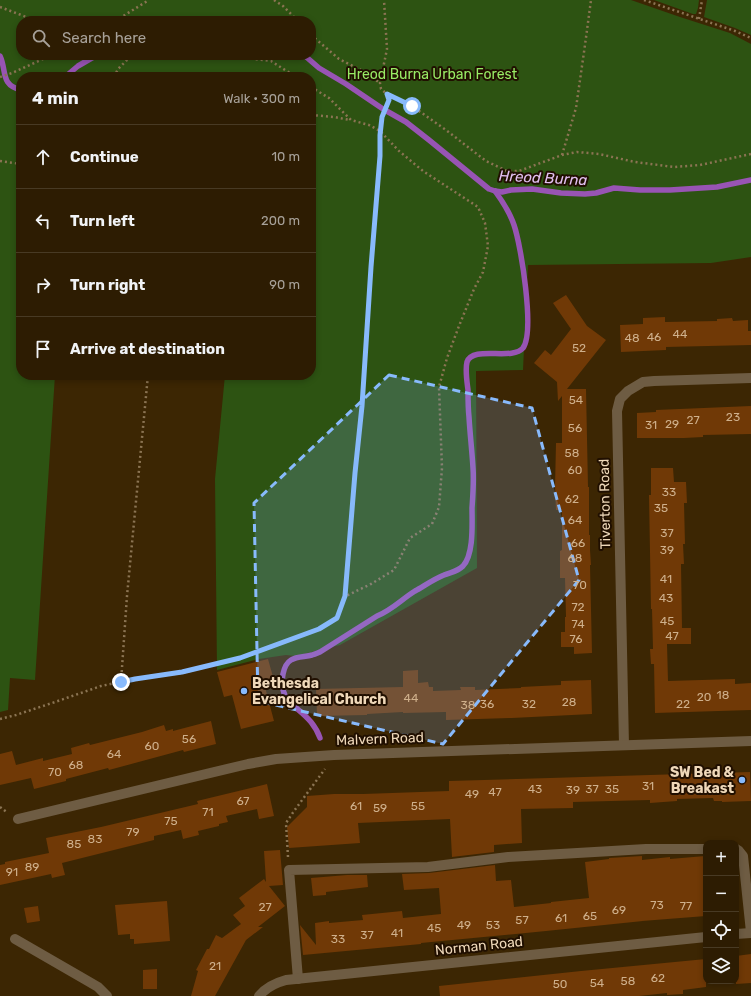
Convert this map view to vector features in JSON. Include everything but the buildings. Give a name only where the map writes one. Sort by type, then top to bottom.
[{"type":"street","name":"Tiverton Road","points":[[624,745],[617,412],[620,399],[628,391],[643,382],[751,378]]},
{"type":"street","name":"Malvern Road","points":[[18,819],[248,764],[276,759],[334,755],[751,741]]},
{"type":"street","points":[[298,979],[289,870],[428,867],[508,857],[646,849],[703,849]]},
{"type":"street","points":[[739,851],[743,856],[751,933],[739,934]]},
{"type":"street","name":"Norman Road","points":[[259,996],[266,988],[286,980],[703,938]]},
{"type":"street","points":[[15,939],[98,987],[107,996]]},
{"type":"path","points":[[123,16],[149,0]]},
{"type":"path","points":[[274,0],[283,6],[293,16]]},
{"type":"path","points":[[384,0],[387,49],[380,83],[381,89],[387,94],[412,106],[486,161],[507,171],[518,171],[562,155],[576,152],[599,154],[635,162],[674,167],[700,165],[751,154]]},
{"type":"path","points":[[562,155],[576,108],[586,45],[591,0]]},
{"type":"path","points":[[644,0],[735,31],[751,38]]},
{"type":"path","points":[[699,19],[702,0]]},
{"type":"path","points":[[0,7],[24,16]]},
{"type":"path","points":[[316,39],[339,58],[361,70],[380,83]]},
{"type":"path","points":[[0,77],[41,60]]},
{"type":"path","points":[[116,72],[127,60]]},
{"type":"path","points":[[263,60],[271,61],[288,72]]},
{"type":"path","points":[[316,90],[329,98],[351,120]]},
{"type":"path","points":[[0,719],[101,686],[182,672],[240,658],[319,629],[337,618],[345,596],[354,481],[362,406],[380,156],[380,131],[382,117],[389,100],[387,94]]},
{"type":"path","points":[[316,116],[351,120],[380,131],[398,151],[423,171],[478,207],[485,223],[488,246],[483,272],[474,289],[447,358],[439,387],[442,468],[439,508],[432,524],[410,538],[394,570],[371,584],[345,596]]},
{"type":"path","points":[[0,161],[16,163]]},
{"type":"path","points":[[121,682],[127,596],[148,380]]},
{"type":"path","points":[[289,870],[286,823],[334,755]]},
{"type":"highlighted area","points":[[389,375],[532,408],[579,580],[443,744],[258,701],[254,503]]},
{"type":"green space","name":"Hreod Burna Urban Forest","points":[[0,0],[631,0],[730,33],[751,44],[751,257],[711,263],[528,265],[523,370],[476,371],[477,568],[340,645],[295,656],[286,655],[259,659],[217,670],[215,479],[225,380],[316,380],[316,72],[16,72],[16,380],[55,380],[35,680],[10,678],[8,710],[0,712]]},
{"type":"green space","points":[[654,0],[699,0],[696,14],[693,14]]},
{"type":"green space","points":[[707,0],[751,0],[751,35],[704,17]]},
{"type":"waterway","name":"Hreod Burna","points":[[0,56],[5,77],[10,85],[16,89]]},
{"type":"waterway","name":"Hreod Burna","points":[[71,72],[88,60]]},
{"type":"waterway","name":"Hreod Burna","points":[[310,60],[319,68],[406,122],[489,189],[495,191],[502,192],[532,189],[561,193],[585,194],[596,193],[614,188],[670,190],[717,187],[751,180]]},
{"type":"waterway","points":[[320,738],[311,722],[290,702],[283,691],[283,672],[288,663],[296,658],[320,652],[387,611],[415,591],[440,577],[458,570],[467,561],[472,538],[473,493],[473,462],[466,376],[467,362],[471,357],[477,354],[518,352],[523,348],[528,325],[526,288],[517,235],[510,216],[495,191]]},
{"type":"place","name":"Bethesda Evangelical Church","points":[[244,691]]},
{"type":"place","name":"SW Bed & Breakast","points":[[742,780]]},
{"type":"route","points":[[121,682],[182,672],[240,658],[319,629],[337,618],[345,596],[362,406],[382,117],[389,100],[387,94],[412,106]]}]
